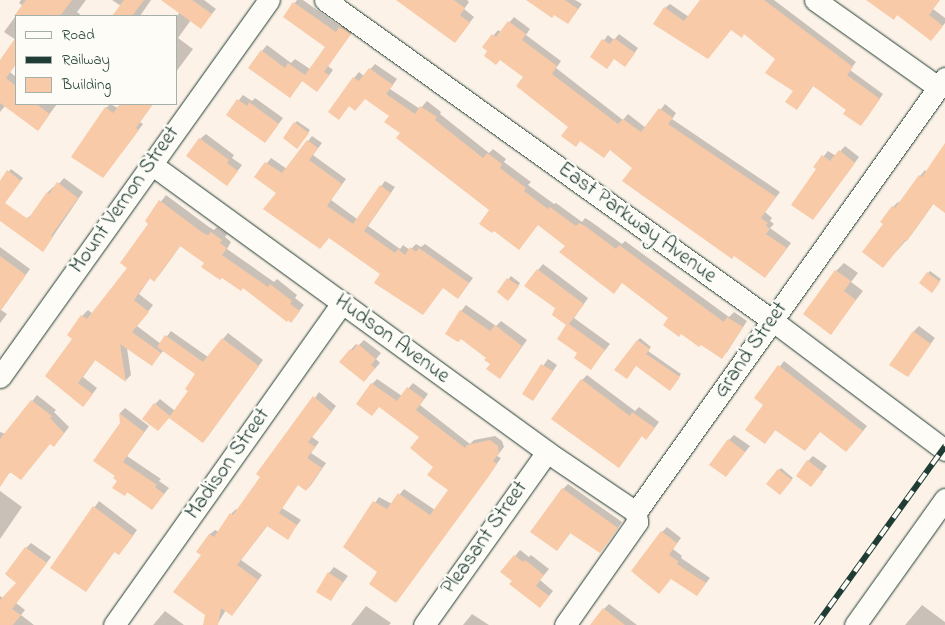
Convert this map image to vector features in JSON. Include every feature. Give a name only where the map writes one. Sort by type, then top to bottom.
[{"type":"street","name":"Mount Vernon Street","points":[[0,377],[269,0]]},
{"type":"street","name":"East Parkway Avenue","points":[[325,0],[773,321],[945,450]]},
{"type":"street","points":[[815,0],[942,82]]},
{"type":"street","name":"Grand Street","points":[[565,625],[637,522],[636,512],[942,82]]},
{"type":"street","name":"Hudson Avenue","points":[[151,164],[547,452],[636,512]]},
{"type":"street","name":"Madison Street","points":[[114,625],[342,302]]},
{"type":"street","name":"Pleasant Street","points":[[424,625],[547,452]]},
{"type":"street","points":[[855,625],[945,499]]},
{"type":"building","points":[[26,0],[72,0],[61,15],[14,16]]},
{"type":"building","points":[[124,0],[144,0],[133,15],[113,15]]},
{"type":"building","points":[[161,0],[192,0],[212,14],[201,29]]},
{"type":"building","points":[[396,0],[454,0],[465,8],[460,15],[470,23],[455,43]]},
{"type":"building","points":[[526,0],[565,0],[578,9],[568,24],[554,15],[552,18]]},
{"type":"building","points":[[700,0],[764,0],[853,67],[847,75],[880,99],[861,126],[843,114],[846,110],[813,86],[797,110],[785,102],[793,91],[765,73],[775,59],[744,34],[742,38],[731,30],[708,59],[653,24],[664,7],[684,21]]},
{"type":"building","points":[[866,0],[940,0],[929,15],[943,26],[931,41],[897,15],[894,20]]},
{"type":"building","points":[[293,2],[336,32],[340,26],[351,34],[324,72],[329,75],[317,92],[302,81],[290,98],[248,68],[261,50],[285,68],[288,63],[305,75],[325,47],[283,17]]},
{"type":"building","points":[[508,21],[526,34],[522,40],[557,66],[552,74],[618,124],[623,119],[641,132],[659,108],[673,118],[668,124],[776,197],[761,218],[768,223],[766,226],[770,229],[766,234],[787,248],[765,278],[734,256],[732,259],[622,181],[632,168],[610,150],[604,158],[580,141],[576,147],[561,136],[568,127],[516,86],[523,77],[500,60],[496,65],[484,56],[487,51],[482,47],[492,34],[496,37]]},
{"type":"building","points":[[15,38],[15,65],[6,78],[15,85],[15,105],[37,105],[50,114],[38,131],[0,103],[0,60]]},
{"type":"building","points":[[614,38],[635,53],[625,67],[614,59],[607,69],[590,57],[602,39],[610,44]]},
{"type":"building","points":[[369,68],[393,85],[386,94],[415,114],[420,106],[437,117],[435,120],[483,158],[487,153],[502,164],[500,168],[526,188],[524,191],[548,209],[550,207],[576,226],[579,223],[585,226],[616,249],[619,245],[724,322],[727,317],[743,327],[722,359],[701,345],[699,347],[681,334],[679,337],[663,325],[668,318],[622,283],[614,294],[559,252],[565,246],[538,225],[519,250],[494,231],[492,233],[479,224],[489,210],[396,138],[400,133],[384,122],[389,116],[365,99],[355,111],[349,106],[339,120],[328,112],[353,77],[359,81]]},
{"type":"building","points":[[237,99],[247,106],[249,102],[279,124],[265,143],[226,115]]},
{"type":"building","points":[[119,105],[152,105],[136,128],[139,130],[103,178],[71,157],[105,107],[113,113]]},
{"type":"building","points":[[294,122],[309,133],[297,149],[283,138]]},
{"type":"building","points":[[199,138],[229,160],[227,163],[238,171],[227,186],[186,156]]},
{"type":"building","points":[[307,140],[318,148],[309,160],[342,184],[327,206],[353,224],[380,185],[391,193],[364,231],[395,253],[398,249],[405,255],[410,247],[416,252],[419,248],[469,283],[458,299],[443,288],[423,315],[374,283],[380,274],[329,238],[320,249],[263,209],[276,193],[254,177],[265,162],[282,173]]},
{"type":"building","points":[[945,143],[945,213],[933,204],[907,241],[905,240],[883,268],[862,252],[883,224],[880,222],[892,206],[895,208],[919,175],[922,177]]},
{"type":"building","points":[[839,150],[855,163],[813,220],[791,205],[816,169],[813,167],[822,155],[830,161]]},
{"type":"building","points":[[7,170],[21,181],[5,203],[28,219],[47,192],[49,194],[57,182],[78,198],[51,236],[53,237],[43,252],[0,221],[0,181]]},
{"type":"building","points":[[159,200],[203,233],[208,235],[211,232],[222,240],[220,243],[227,248],[222,255],[268,287],[270,284],[292,301],[290,304],[300,311],[291,323],[288,320],[287,322],[243,288],[241,291],[201,267],[204,263],[180,246],[154,282],[150,278],[134,300],[149,312],[132,332],[161,353],[152,366],[120,344],[126,382],[95,360],[78,383],[93,394],[83,407],[45,376],[72,339],[67,335],[81,315],[87,319],[127,268],[120,263],[148,224],[145,221]]},
{"type":"building","points":[[0,256],[26,275],[0,311]]},
{"type":"building","points":[[537,269],[584,304],[569,324],[605,350],[591,370],[574,358],[577,353],[557,339],[566,325],[552,315],[555,308],[524,286]]},
{"type":"building","points":[[835,270],[851,281],[844,291],[856,300],[831,335],[803,314]]},
{"type":"building","points":[[927,272],[940,282],[932,293],[919,283]]},
{"type":"building","points":[[507,278],[519,286],[508,301],[497,292]]},
{"type":"building","points":[[460,310],[490,331],[495,325],[522,346],[500,379],[486,369],[490,364],[484,360],[486,358],[461,339],[458,342],[445,334]]},
{"type":"building","points":[[913,331],[931,344],[908,377],[889,365]]},
{"type":"building","points":[[165,335],[203,362],[222,338],[259,366],[203,443],[169,418],[158,431],[142,419],[154,403],[170,416],[188,391],[185,389],[195,374],[157,347]]},
{"type":"building","points":[[637,340],[650,349],[646,354],[680,377],[670,391],[636,366],[627,379],[614,370]]},
{"type":"building","points":[[358,344],[376,359],[371,365],[375,368],[364,382],[339,362],[350,349],[352,351]]},
{"type":"building","points":[[541,364],[553,371],[533,401],[522,394]]},
{"type":"building","points":[[778,365],[863,431],[846,452],[820,432],[805,451],[775,430],[765,444],[745,430],[763,405],[754,398]]},
{"type":"building","points":[[581,379],[630,416],[632,412],[655,428],[646,440],[642,436],[619,468],[551,419]]},
{"type":"building","points":[[371,383],[397,401],[407,387],[424,399],[416,410],[465,448],[467,445],[490,440],[498,446],[499,453],[493,461],[497,464],[489,476],[396,603],[369,584],[377,572],[343,547],[373,501],[387,509],[398,493],[430,515],[448,490],[427,475],[433,467],[410,448],[419,437],[379,407],[372,416],[356,404]]},
{"type":"building","points":[[313,396],[332,412],[308,442],[315,447],[307,458],[322,468],[306,491],[298,485],[279,513],[297,525],[288,540],[267,526],[237,565],[258,580],[232,616],[221,608],[218,625],[203,625],[205,615],[173,592],[201,555],[196,552],[209,534],[214,537],[230,513],[233,515],[260,477],[256,474]]},
{"type":"building","points":[[31,400],[52,416],[50,418],[64,433],[54,447],[50,444],[21,480],[10,472],[0,487],[0,439]]},
{"type":"building","points":[[119,413],[144,432],[123,462],[157,485],[155,487],[164,494],[152,510],[127,492],[125,496],[112,488],[117,481],[113,478],[115,476],[93,461],[120,423]]},
{"type":"building","points":[[728,439],[745,452],[726,477],[709,465]]},
{"type":"building","points":[[807,460],[823,472],[811,487],[796,476]]},
{"type":"building","points":[[778,469],[792,480],[780,495],[766,484]]},
{"type":"building","points":[[562,488],[618,528],[600,553],[570,533],[557,551],[530,532]]},
{"type":"building","points":[[93,506],[133,536],[119,555],[114,552],[86,592],[50,568]]},
{"type":"building","points":[[661,531],[677,543],[669,555],[678,561],[677,564],[706,583],[697,596],[671,579],[659,594],[631,571]]},
{"type":"building","points":[[25,547],[47,563],[12,609],[21,615],[13,625],[0,625],[0,600],[16,583],[5,574]]},
{"type":"building","points":[[514,555],[523,562],[525,560],[544,575],[536,586],[549,596],[540,608],[509,584],[512,581],[500,572]]},
{"type":"building","points":[[328,572],[343,582],[331,601],[316,592]]},
{"type":"building","points":[[603,608],[625,625],[590,625]]},
{"type":"railway","points":[[816,625],[945,446]]}]
